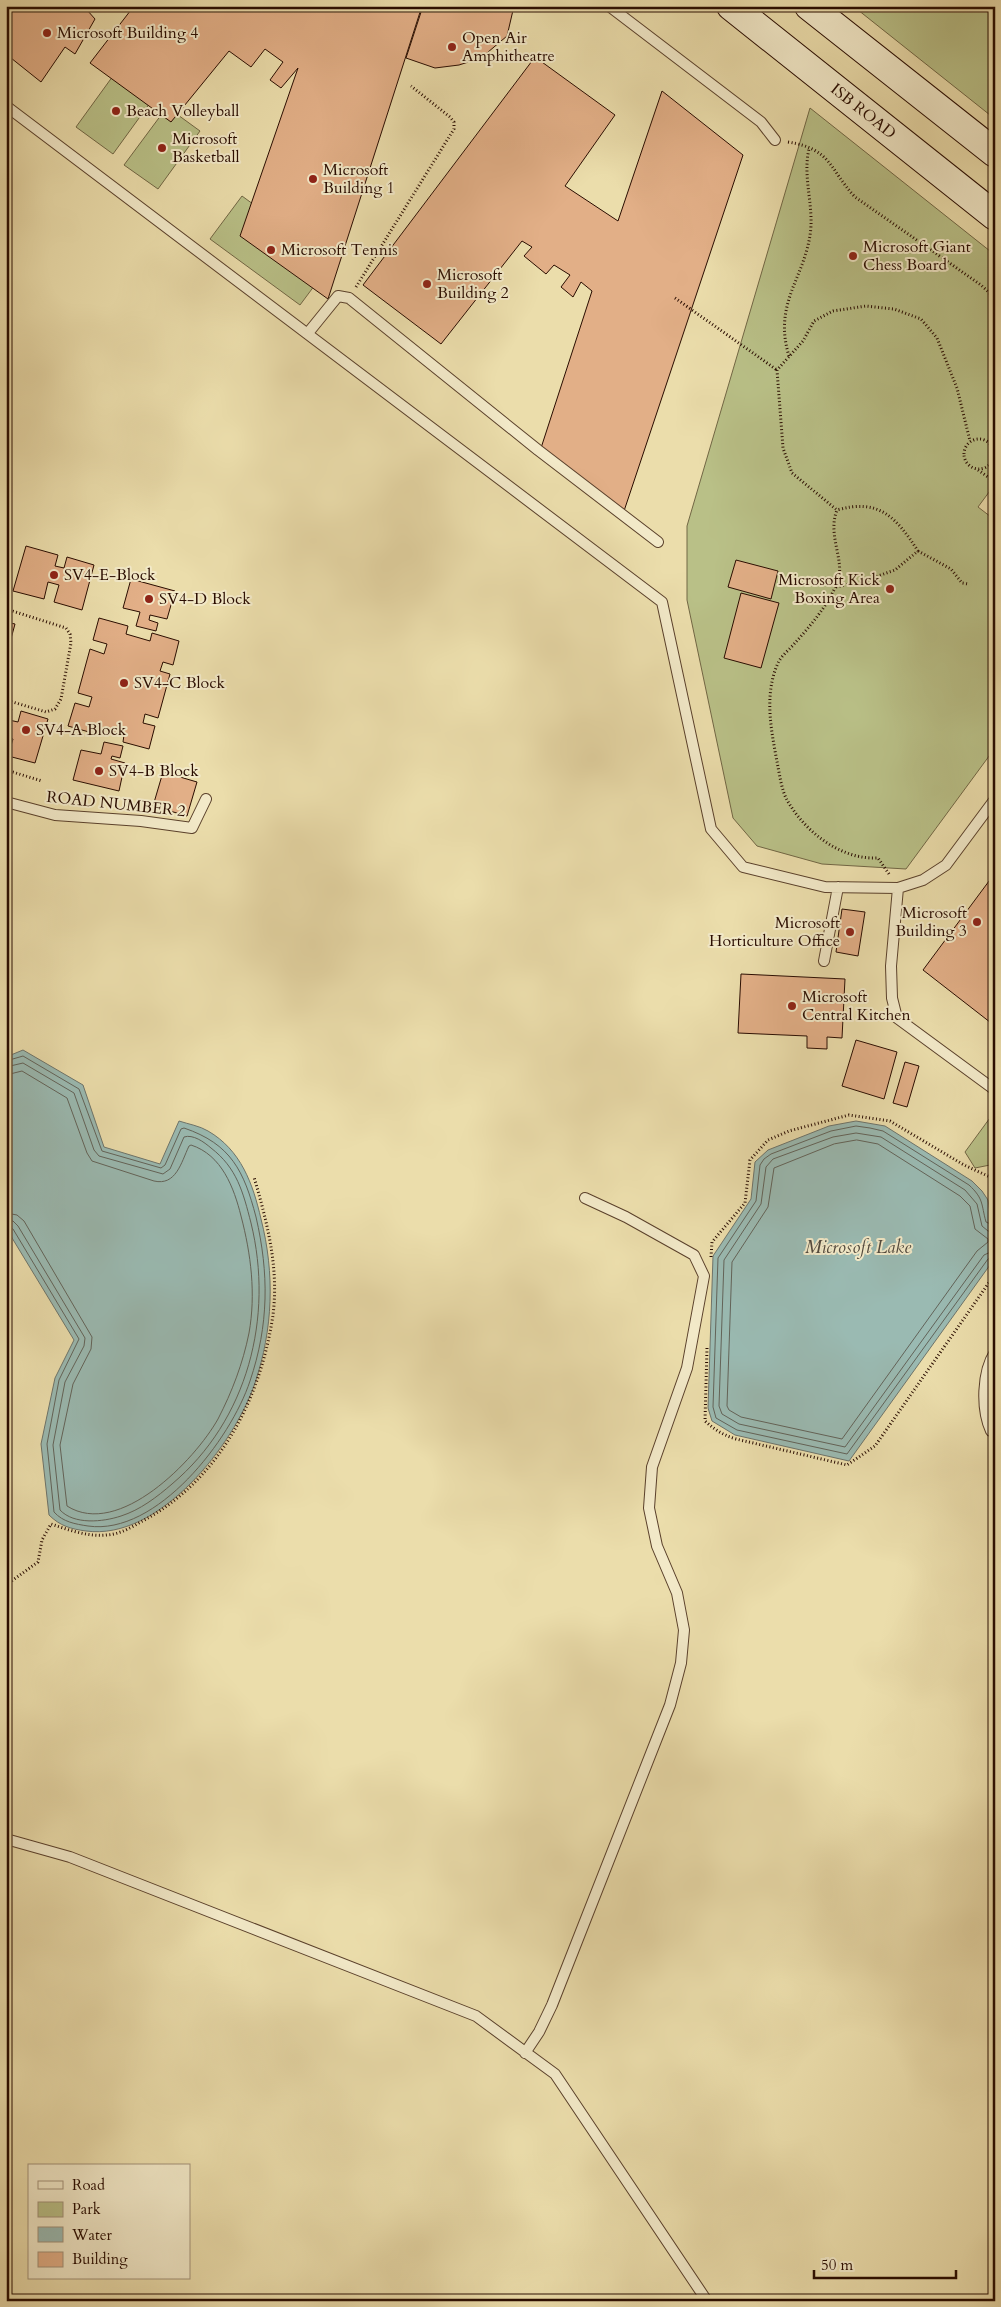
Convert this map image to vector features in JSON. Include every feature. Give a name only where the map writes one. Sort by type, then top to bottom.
[{"type":"main road","name":"ISB ROAD","points":[[731,6],[995,216]]},
{"type":"main road","points":[[809,6],[995,153]]},
{"type":"lane","points":[[609,6],[761,122],[775,140]]},
{"type":"lane","points":[[6,106],[662,602],[711,829],[743,867],[825,887],[898,888],[923,880],[946,865],[995,798]]},
{"type":"lane","points":[[308,333],[338,296],[349,298],[538,450],[658,542]]},
{"type":"lane","name":"ROAD NUMBER 2","points":[[6,802],[55,815],[141,821],[192,828],[206,799]]},
{"type":"lane","points":[[824,961],[838,887]]},
{"type":"lane","points":[[898,888],[891,966],[892,998],[897,1018],[995,1090]]},
{"type":"lane","points":[[526,2053],[552,2005],[670,1705],[681,1663],[684,1630],[677,1593],[657,1546],[649,1508],[652,1467],[687,1368],[704,1276],[694,1255],[626,1217],[585,1198]]},
{"type":"lane","points":[[995,1352],[987,1370],[985,1408],[987,1422],[991,1431],[995,1432]]},
{"type":"lane","points":[[6,1839],[70,1857],[476,2016],[555,2074],[707,2301]]},
{"type":"path","points":[[349,298],[454,129],[454,122],[450,117],[411,86]]},
{"type":"path","points":[[775,140],[799,144],[819,151],[830,162],[841,182],[855,197],[981,285],[995,298]]},
{"type":"path","points":[[789,356],[784,340],[785,315],[790,292],[808,248],[811,226],[806,163],[809,149]]},
{"type":"path","points":[[676,298],[777,370]]},
{"type":"path","points":[[836,510],[792,474],[783,448],[777,370],[802,341],[814,321],[834,311],[866,306],[894,309],[921,319],[937,338],[957,388],[970,441],[964,452],[967,463],[995,482]]},
{"type":"path","points":[[970,441],[981,438],[991,443]]},
{"type":"path","points":[[991,443],[995,439]]},
{"type":"path","points":[[977,469],[989,466],[994,456],[991,443]]},
{"type":"path","points":[[836,510],[853,505],[875,508],[892,516],[918,551],[951,569],[962,582],[968,584]]},
{"type":"path","points":[[836,510],[832,522],[839,578],[813,622],[778,662],[771,687],[769,722],[786,799],[806,824],[829,845],[846,854],[878,858],[898,888]]},
{"type":"path","points":[[6,542],[10,553],[6,566]]},
{"type":"path","points":[[835,587],[864,581],[895,570],[918,551]]},
{"type":"path","points":[[6,609],[66,628],[70,634],[71,643],[58,706],[46,712],[6,700]]},
{"type":"path","points":[[6,770],[42,781]]},
{"type":"path","points":[[711,1262],[712,1242],[745,1203],[750,1160],[768,1140],[789,1131],[849,1115],[890,1121],[964,1165],[990,1176],[995,1182]]},
{"type":"path","points":[[6,1585],[38,1562],[42,1540],[51,1524],[90,1535],[106,1535],[122,1532],[163,1510],[198,1478],[222,1450],[237,1427],[257,1385],[273,1314],[275,1274],[272,1250],[254,1177]]},
{"type":"path","points":[[707,1342],[705,1411],[706,1421],[712,1427],[721,1434],[736,1439],[847,1465],[875,1446],[995,1274]]},
{"type":"green space","points":[[853,6],[995,6],[995,119]]},
{"type":"green space","name":"Beach Volleyball","points":[[118,69],[155,96],[113,154],[76,127]]},
{"type":"green space","name":"Microsoft Basketball","points":[[167,107],[200,131],[158,189],[124,165]]},
{"type":"green space","points":[[810,108],[995,255],[995,484],[978,507],[995,520],[995,748],[906,869],[822,864],[757,846],[733,818],[687,600],[687,526]]},
{"type":"green space","name":"Microsoft Tennis","points":[[242,196],[332,262],[300,305],[210,239]]},
{"type":"green space","points":[[995,1111],[995,1164],[975,1168],[965,1152]]},
{"type":"water","points":[[23,1050],[83,1085],[104,1147],[160,1164],[179,1121],[205,1129],[219,1139],[229,1148],[244,1169],[254,1193],[266,1240],[270,1301],[266,1342],[255,1383],[245,1408],[212,1460],[190,1484],[166,1505],[140,1521],[113,1530],[86,1531],[75,1529],[62,1524],[49,1515],[41,1444],[55,1378],[74,1340],[6,1228],[6,1057]]},
{"type":"water","name":"Microsoft Lake","points":[[856,1121],[885,1126],[972,1181],[988,1200],[991,1219],[995,1222],[995,1258],[849,1461],[735,1435],[712,1421],[708,1408],[713,1256],[751,1199],[755,1162],[768,1150],[829,1126]]},
{"type":"building","name":"Microsoft Building 4","points":[[6,6],[90,6],[87,10],[95,19],[75,54],[65,47],[41,82],[6,54]]},
{"type":"building","name":"Microsoft Building 1","points":[[134,6],[422,6],[328,299],[240,236],[298,68],[281,88],[270,80],[283,62],[265,49],[251,67],[229,51],[171,122],[90,63]]},
{"type":"building","name":"Open Air Amphitheatre","points":[[423,6],[514,6],[507,36],[481,58],[459,65],[435,68],[406,58]]},
{"type":"building","name":"Microsoft Building 2","points":[[535,57],[615,115],[565,186],[618,221],[662,91],[743,155],[624,511],[541,448],[592,291],[581,282],[573,297],[561,287],[570,275],[554,265],[546,274],[524,256],[532,247],[522,241],[441,344],[363,285]]},
{"type":"building","name":"SV4-E-Block","points":[[26,546],[58,555],[55,566],[64,568],[67,557],[94,565],[82,610],[54,602],[59,585],[48,582],[44,599],[13,591]]},
{"type":"building","points":[[736,560],[778,571],[771,599],[728,587]]},
{"type":"building","name":"SV4-D Block","points":[[131,579],[175,591],[167,619],[150,615],[149,620],[158,623],[156,631],[136,626],[140,612],[123,608]]},
{"type":"building","points":[[741,593],[779,603],[761,668],[724,658]]},
{"type":"building","name":"SV4-C Block","points":[[99,618],[128,626],[126,634],[150,641],[152,633],[179,641],[173,665],[163,662],[160,671],[170,674],[158,718],[145,714],[143,723],[155,726],[149,749],[123,742],[124,735],[98,727],[96,734],[68,726],[75,703],[89,707],[92,697],[78,693],[90,649],[104,654],[107,644],[93,640]]},
{"type":"building","points":[[6,622],[15,624],[6,657]]},
{"type":"building","name":"SV4-A Block","points":[[6,707],[12,709],[9,720],[18,722],[21,711],[48,719],[35,763],[8,756],[13,739],[6,737]]},
{"type":"building","name":"SV4-B Block","points":[[104,742],[123,746],[120,758],[112,756],[111,759],[125,763],[119,791],[73,780],[81,750],[101,754]]},
{"type":"building","points":[[163,772],[197,782],[187,816],[153,806]]},
{"type":"building","name":"Microsoft Building 3","points":[[995,873],[995,1026],[923,970]]},
{"type":"building","name":"Microsoft Horticulture Office","points":[[842,909],[865,912],[858,956],[836,952]]},
{"type":"building","name":"Microsoft Central Kitchen","points":[[741,974],[845,979],[842,1038],[827,1037],[827,1049],[807,1048],[807,1036],[738,1033]]},
{"type":"building","points":[[856,1040],[897,1052],[884,1099],[842,1086]]},
{"type":"building","points":[[905,1062],[919,1066],[907,1107],[893,1103]]},
{"type":"place","name":"Microsoft Building 4","points":[[47,33]]},
{"type":"place","name":"Open Air Amphitheatre","points":[[452,47]]},
{"type":"place","name":"Beach Volleyball","points":[[116,111]]},
{"type":"place","name":"Microsoft Basketball","points":[[162,148]]},
{"type":"place","name":"Microsoft Building 1","points":[[313,179]]},
{"type":"place","name":"Microsoft Tennis","points":[[271,250]]},
{"type":"place","name":"Microsoft Giant Chess Board","points":[[853,256]]},
{"type":"place","name":"Microsoft Building 2","points":[[427,284]]},
{"type":"place","name":"SV4-E-Block","points":[[54,575]]},
{"type":"place","name":"Microsoft Kick Boxing Area","points":[[890,589]]},
{"type":"place","name":"SV4-D Block","points":[[149,599]]},
{"type":"place","name":"SV4-C Block","points":[[124,683]]},
{"type":"place","name":"SV4-A Block","points":[[26,730]]},
{"type":"place","name":"SV4-B Block","points":[[99,771]]},
{"type":"place","name":"Microsoft Building 3","points":[[977,922]]},
{"type":"place","name":"Microsoft Horticulture Office","points":[[850,932]]},
{"type":"place","name":"Microsoft Central Kitchen","points":[[792,1006]]}]
